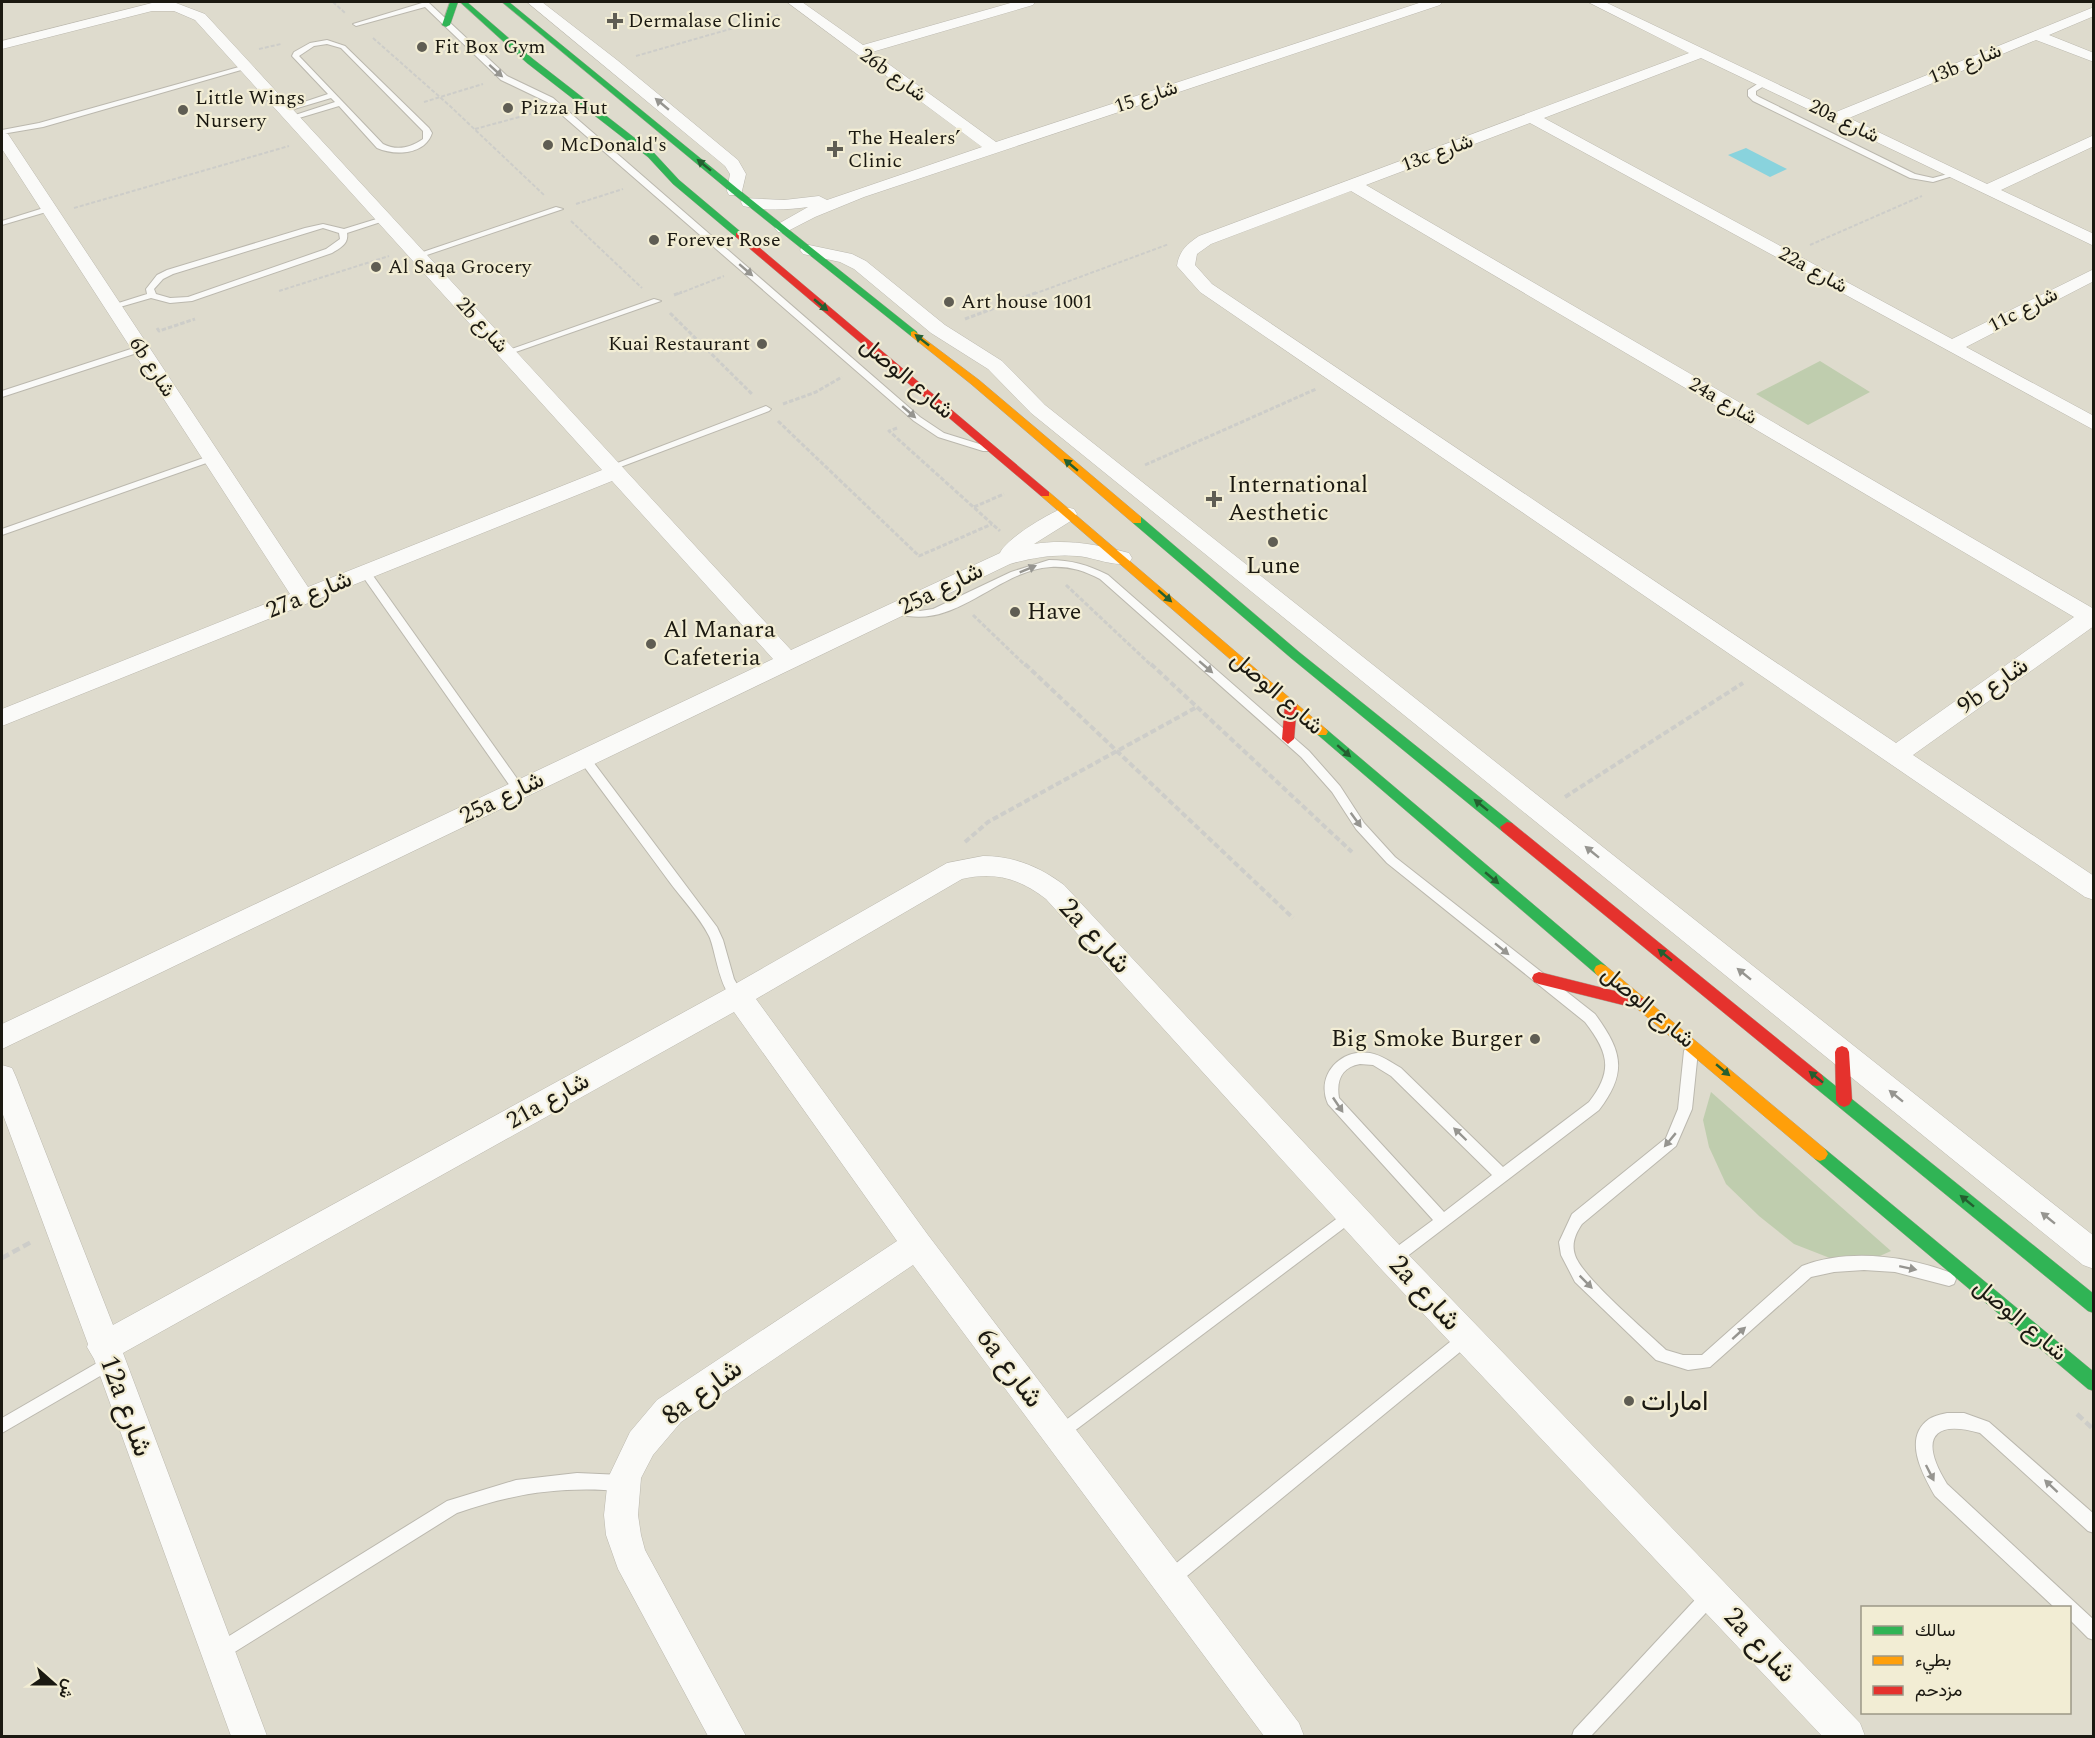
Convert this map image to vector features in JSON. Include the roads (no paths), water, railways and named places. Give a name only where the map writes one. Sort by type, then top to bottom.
[{"type":"main road","points":[[446,25],[454,2]]},
{"type":"main road","name":"شارع الوصل","points":[[463,2],[530,61],[651,155],[676,182],[1291,704],[1461,853],[1692,1044],[2094,1383]]},
{"type":"main road","name":"شارع الوصل","points":[[505,2],[735,191],[975,382],[1295,655],[2094,1305]]},
{"type":"main road","points":[[651,155],[678,169],[755,226],[784,228]]},
{"type":"main road","points":[[1067,514],[1089,513]]},
{"type":"main road","points":[[1247,633],[1295,655]]},
{"type":"main road","points":[[1288,739],[1291,704]]},
{"type":"main road","points":[[1539,978],[1644,1004]]},
{"type":"main road","points":[[1842,1052],[1844,1100]]},
{"type":"street","points":[[534,2],[612,63],[732,163],[738,174],[735,191]]},
{"type":"street","points":[[860,51],[1028,2]]},
{"type":"street","name":"شارع 15","points":[[784,228],[817,209],[858,193],[1435,2]]},
{"type":"street","name":"20a شارع","points":[[1595,2],[2094,241]]},
{"type":"street","points":[[2,45],[140,9],[170,4]]},
{"type":"street","name":"2b شارع","points":[[170,4],[200,17],[789,662]]},
{"type":"street","name":"26b شارع","points":[[798,5],[993,147]]},
{"type":"street","name":"13b شارع","points":[[1837,117],[2094,11]]},
{"type":"street","points":[[2037,34],[2094,58]]},
{"type":"street","name":"13c شارع","points":[[1702,52],[1205,240],[1193,247],[1186,256],[1186,266],[1206,288],[1895,756]]},
{"type":"street","name":"22a شارع","points":[[1532,118],[2094,424]]},
{"type":"street","name":"6b شارع","points":[[2,137],[303,597]]},
{"type":"street","points":[[1987,190],[2094,140]]},
{"type":"street","name":"24a شارع","points":[[1352,184],[2092,618]]},
{"type":"street","name":"شارع 15","points":[[749,202],[796,205],[858,193]]},
{"type":"street","name":"شارع الوصل","points":[[808,250],[854,261],[938,329],[995,364],[1038,409],[2094,1255]]},
{"type":"street","name":"11c شارع","points":[[1953,346],[2094,274]]},
{"type":"street","name":"27a شارع","points":[[2,718],[614,470]]},
{"type":"street","name":"25a شارع","points":[[1002,559],[1025,540],[1067,514]]},
{"type":"street","name":"25a شارع","points":[[2,1037],[1002,559],[1031,551],[1064,547],[1097,550],[1120,558]]},
{"type":"street","name":"9b شارع","points":[[1895,756],[2092,618]]},
{"type":"street","points":[[1895,756],[2094,890]]},
{"type":"street","name":"21a شارع","points":[[106,1355],[956,870],[975,865],[996,865]]},
{"type":"street","name":"2a شارع","points":[[996,865],[1018,870],[1038,879],[1054,892],[1392,1259],[1847,1737]]},
{"type":"street","name":"6a شارع","points":[[738,996],[917,1245],[1286,1737]]},
{"type":"street","name":"12a شارع","points":[[2,1077],[61,1227],[106,1355],[249,1737]]},
{"type":"street","name":"8a شارع","points":[[728,1737],[630,1557],[621,1533],[619,1509],[622,1483],[632,1456],[648,1432],[669,1411],[917,1245]]},
{"type":"lane","points":[[356,24],[425,3],[504,78],[544,96],[558,107],[917,419],[940,435],[991,450]]},
{"type":"lane","points":[[319,43],[339,44],[428,133],[428,136],[418,146],[404,150],[390,150],[380,146],[333,95],[298,59],[296,56],[300,50],[319,43]]},
{"type":"lane","points":[[2,132],[40,125],[246,67]]},
{"type":"lane","points":[[1765,82],[1752,90],[1756,99],[1913,176],[1939,180],[1955,174]]},
{"type":"lane","points":[[288,114],[333,95]]},
{"type":"lane","points":[[288,114],[340,103]]},
{"type":"lane","points":[[418,255],[559,210]]},
{"type":"lane","points":[[2,223],[51,211]]},
{"type":"lane","points":[[343,232],[344,239],[329,251],[189,299],[160,300],[152,295],[150,289],[153,283],[170,272],[314,227],[332,227],[343,232],[386,219]]},
{"type":"lane","points":[[113,306],[152,295]]},
{"type":"lane","points":[[507,352],[657,301]]},
{"type":"lane","points":[[2,394],[140,349]]},
{"type":"lane","points":[[614,470],[766,409]]},
{"type":"lane","points":[[2,532],[212,458]]},
{"type":"lane","points":[[896,611],[927,614],[959,602],[1032,566],[1063,562],[1092,570],[1104,577],[1322,771],[1360,826],[1391,860],[1590,1018],[1604,1035],[1612,1054],[1613,1073],[1607,1091],[1594,1106],[1392,1259]]},
{"type":"lane","points":[[365,572],[519,790]]},
{"type":"lane","points":[[584,758],[713,931],[718,941],[724,975],[738,996]]},
{"type":"lane","points":[[1692,1044],[1687,1107],[1681,1125],[1671,1142],[1577,1219],[1569,1231],[1566,1246],[1570,1262],[1580,1277],[1661,1355],[1690,1365],[1704,1362],[1807,1271],[1834,1265],[1864,1263],[1895,1265],[1928,1272],[1984,1290]]},
{"type":"lane","points":[[1443,1221],[1332,1100],[1329,1087],[1332,1074],[1341,1065],[1354,1059],[1369,1059],[1396,1072],[1502,1175]]},
{"type":"lane","points":[[1059,1433],[1352,1214]]},
{"type":"lane","points":[[1169,1580],[1467,1337]]},
{"type":"lane","points":[[2,1426],[106,1355]]},
{"type":"lane","points":[[2066,1606],[1941,1490],[1928,1473],[1923,1455],[1924,1438],[1933,1425],[1947,1419],[1965,1419],[1984,1427],[2094,1526]]},
{"type":"lane","points":[[218,1653],[453,1507],[510,1488],[557,1480],[622,1483]]},
{"type":"lane","points":[[1580,1737],[1712,1594]]},
{"type":"lane","points":[[2071,1611],[2094,1632]]},
{"type":"water","points":[[1746,148],[1787,169],[1770,177],[1728,155]]},
{"type":"place","name":"Dermalase Clinic","points":[[615,21]]},
{"type":"place","name":"Fit Box Gym","points":[[422,47]]},
{"type":"place","name":"Pizza Hut","points":[[508,108]]},
{"type":"place","name":"Little Wings Nursery","points":[[183,110]]},
{"type":"place","name":"McDonald's","points":[[548,145]]},
{"type":"place","name":"The Healers’ Clinic","points":[[835,149]]},
{"type":"place","name":"Forever Rose","points":[[654,240]]},
{"type":"place","name":"Al Saqa Grocery","points":[[376,267]]},
{"type":"place","name":"Art house 1001","points":[[949,302]]},
{"type":"place","name":"Kuai Restaurant","points":[[762,344]]},
{"type":"place","name":"International Aesthetic","points":[[1214,499]]},
{"type":"place","name":"Lune","points":[[1273,542]]},
{"type":"place","name":"Have","points":[[1015,612]]},
{"type":"place","name":"Al Manara Cafeteria","points":[[651,644]]},
{"type":"place","name":"Big Smoke Burger","points":[[1535,1039]]},
{"type":"place","name":"امارات","points":[[1629,1401]]}]
